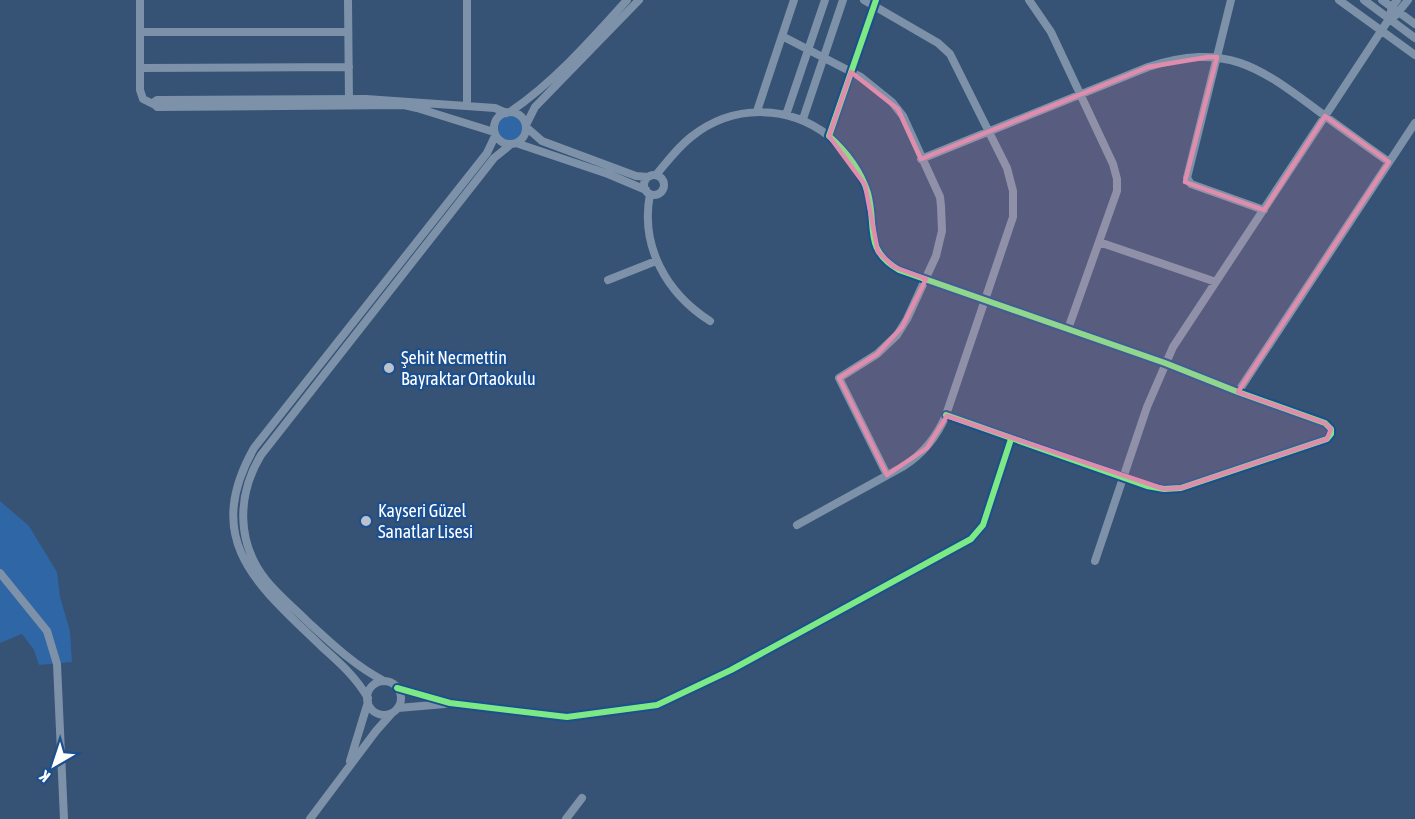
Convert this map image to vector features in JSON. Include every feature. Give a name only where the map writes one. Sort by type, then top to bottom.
[{"type":"street","points":[[140,0],[141,94],[145,101],[156,104],[349,103],[495,108],[520,116],[526,126],[542,141],[636,176],[652,176],[663,180],[664,188],[658,194],[648,192],[608,174],[500,141],[495,134],[411,106],[349,103]]},
{"type":"street","points":[[348,0],[349,103]]},
{"type":"street","points":[[467,0],[467,106]]},
{"type":"street","points":[[450,703],[395,711],[385,715],[371,709],[368,700],[347,670],[267,594],[252,574],[242,555],[235,529],[234,506],[237,488],[254,448],[487,153],[495,134],[495,122],[500,116],[541,89],[627,0]]},
{"type":"street","points":[[310,819],[376,731],[395,711],[401,698],[392,683],[361,668],[341,652],[260,573],[244,535],[242,514],[251,472],[261,455],[308,394],[494,158],[525,135],[526,126],[535,107],[639,0]]},
{"type":"street","points":[[757,111],[794,0]]},
{"type":"street","points":[[786,115],[825,0]]},
{"type":"street","points":[[803,119],[843,0]]},
{"type":"street","points":[[797,525],[913,460],[927,448],[937,434],[946,415],[1013,217],[1010,175],[953,59],[946,50],[875,3],[864,0]]},
{"type":"street","points":[[1029,0],[1051,32],[1113,164],[1117,179],[1117,192],[1068,329]]},
{"type":"street","points":[[1231,0],[1187,178],[1191,184],[1264,210]]},
{"type":"street","points":[[1339,0],[1415,55]]},
{"type":"street","points":[[1364,0],[1415,38]]},
{"type":"street","points":[[1382,0],[1396,7],[1415,24]]},
{"type":"street","points":[[1095,561],[1149,400],[1173,347],[1396,7],[1408,0]]},
{"type":"street","points":[[829,135],[875,3]]},
{"type":"street","points":[[140,32],[348,32]]},
{"type":"street","points":[[782,36],[851,72],[879,90],[898,109],[940,197],[942,223],[936,256],[907,319],[890,342],[870,359],[839,378],[887,475]]},
{"type":"street","points":[[921,159],[1157,64],[1182,58],[1217,57],[1234,60],[1274,78],[1389,162]]},
{"type":"street","points":[[140,69],[349,67]]},
{"type":"street","points":[[710,321],[679,295],[666,279],[656,261],[648,228],[648,192],[645,182],[696,133],[723,118],[757,111],[786,115],[803,119],[829,135],[854,164],[865,185],[872,213],[873,240],[878,252],[894,267],[1165,363],[1324,423],[1331,429],[1331,434],[1327,440],[1181,488],[1158,489],[946,415]]},
{"type":"street","points":[[1238,392],[1415,123]]},
{"type":"street","points":[[1099,242],[1216,282]]},
{"type":"street","points":[[608,280],[656,261]]},
{"type":"street","points":[[397,688],[450,703],[567,717],[657,705],[721,675],[971,539],[983,525],[987,516],[1011,439]]},
{"type":"street","points":[[0,573],[47,631],[57,664],[64,819]]},
{"type":"street","points":[[339,780],[354,753],[371,688],[384,681]]},
{"type":"street","points":[[566,819],[582,798]]},
{"type":"highlighted area","points":[[1217,57],[1185,182],[1264,210],[1325,116],[1389,162],[1238,392],[1325,423],[1331,429],[1327,439],[1181,488],[1164,489],[947,416],[927,448],[887,475],[839,378],[877,354],[902,327],[926,279],[894,267],[878,252],[865,185],[829,136],[851,72],[898,109],[921,159],[1148,67]]},
{"type":"shaded area","points":[[510,116],[515,117],[521,123],[521,133],[515,139],[510,140],[505,139],[499,133],[498,128],[499,123],[505,117]]},
{"type":"shaded area","points":[[0,501],[29,526],[57,572],[60,597],[70,631],[72,662],[39,665],[34,650],[22,634],[0,643]]},
{"type":"cycle path","points":[[876,0],[829,136],[847,155],[861,177],[868,193],[873,236],[880,254],[888,262],[899,270],[1165,363],[1325,423],[1331,429],[1331,434],[1327,439],[1181,488],[1164,489],[1147,486],[946,415]]},
{"type":"cycle path","points":[[397,688],[450,703],[567,717],[657,705],[731,670],[971,539],[983,525],[1011,439]]},
{"type":"place","name":"Şehit Necmettin Bayraktar Ortaokulu","points":[[389,368]]},
{"type":"place","name":"Kayseri Güzel Sanatlar Lisesi","points":[[366,521]]}]
